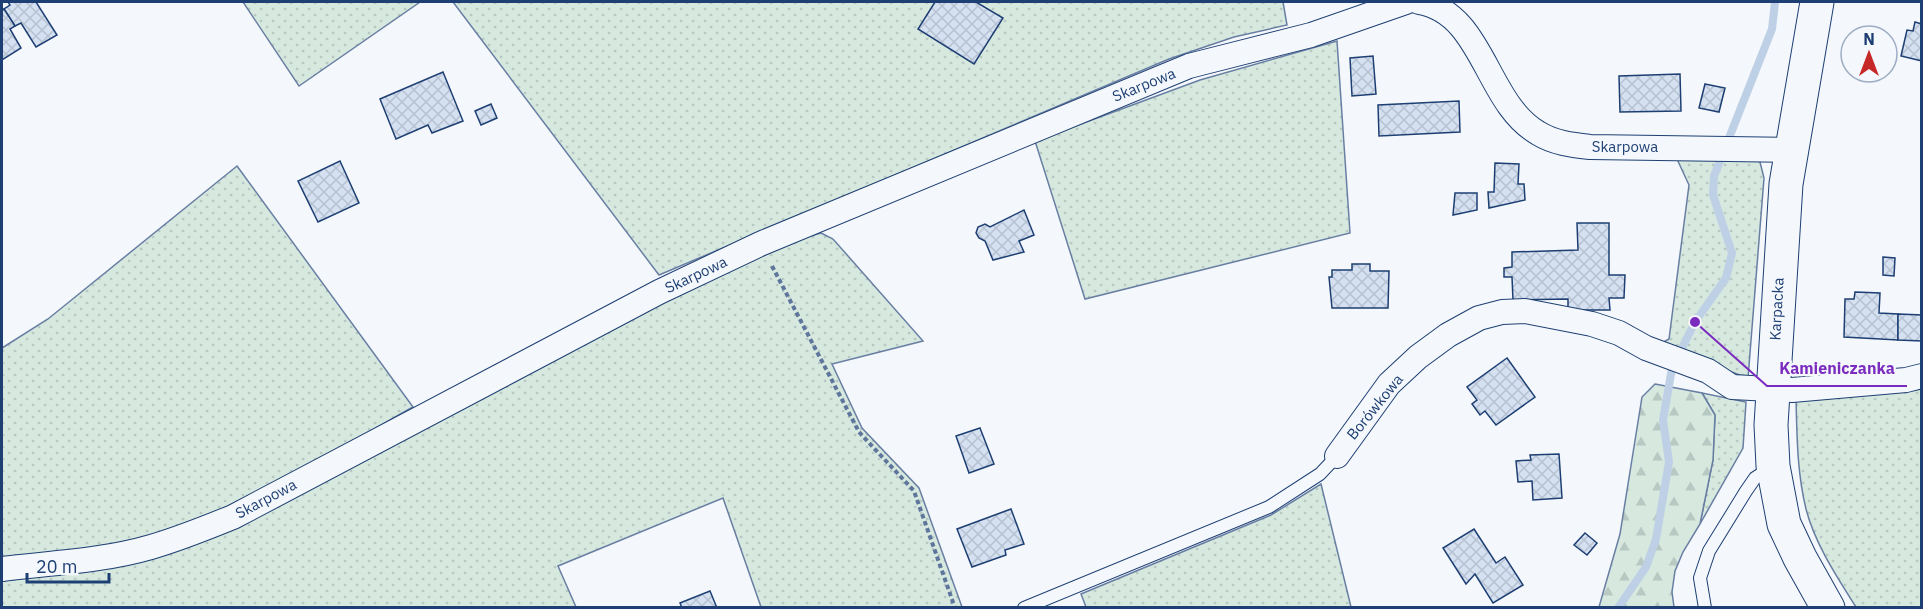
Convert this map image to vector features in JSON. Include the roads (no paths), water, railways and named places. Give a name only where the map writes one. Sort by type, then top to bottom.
[{"type":"street","name":"Skarpowa","points":[[2,569],[110,556],[151,548],[233,517],[659,292],[760,244],[1189,66],[1311,35],[1406,2]]},
{"type":"street","name":"Skarpowa","points":[[1419,2],[1433,4],[1450,14],[1463,27],[1504,98],[1521,120],[1538,134],[1562,144],[1590,147],[1791,150]]},
{"type":"street","name":"Karpacka","points":[[1817,2],[1791,150],[1778,284],[1772,390],[1773,466],[1784,524],[1828,608]]},
{"type":"street","name":"Borówkowa","points":[[1337,456],[1389,384],[1448,334],[1479,318],[1502,312],[1525,311],[1592,324],[1619,333],[1646,348],[1708,371],[1732,387],[1772,390],[1905,380],[1922,376]]},
{"type":"lane","name":"Borówkowa","points":[[1024,608],[1269,507],[1320,474],[1337,456]]},
{"type":"lane","points":[[1705,608],[1700,578],[1709,551],[1755,478],[1773,466]]},
{"type":"waterway","points":[[1618,608],[1646,567],[1656,539],[1669,462],[1663,420],[1672,368],[1695,322],[1726,278],[1732,253],[1713,195],[1714,176],[1772,29],[1775,2]]},
{"type":"place","name":"Kamieniczanka","points":[[1695,322]]}]
